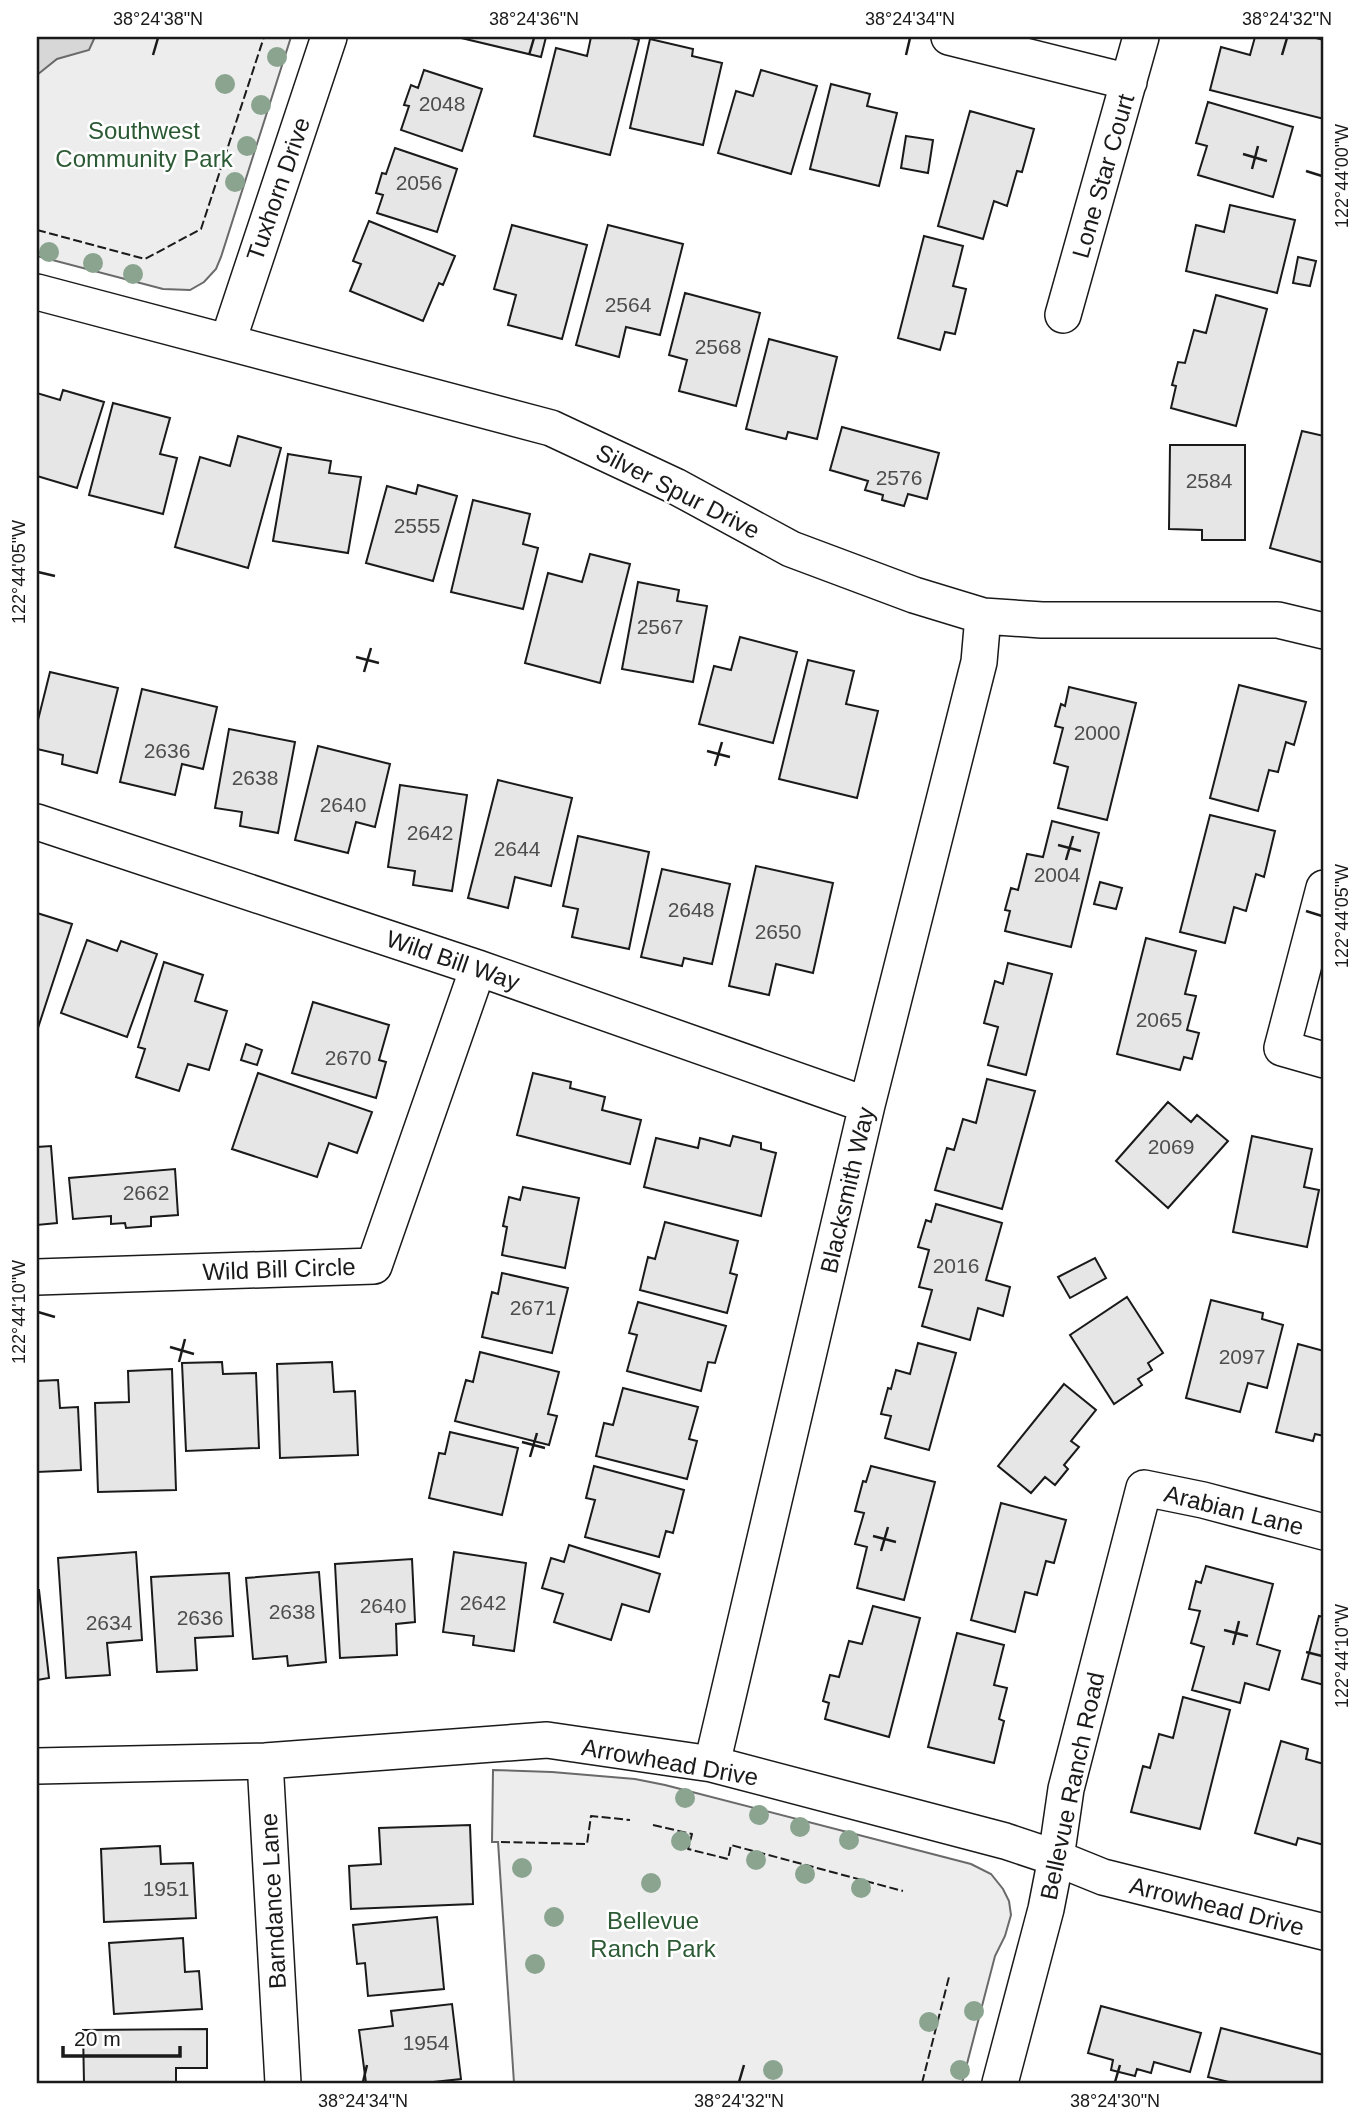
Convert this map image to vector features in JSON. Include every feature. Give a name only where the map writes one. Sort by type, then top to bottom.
[{"type":"street","name":"Tuxhorn Drive","points":[[228,341],[329,37]]},
{"type":"street","points":[[949,37],[1129,82]]},
{"type":"street","name":"Lone Star Court","points":[[1063,315],[1141,37]]},
{"type":"street","name":"Silver Spur Drive","points":[[37,292],[551,428],[675,486],[791,549],[914,595],[983,616],[1042,620],[1278,620],[1324,631]]},
{"type":"street","name":"Blacksmith Way","points":[[712,1764],[867,1105],[979,662],[983,616]]},
{"type":"street","name":"Wild Bill Way","points":[[37,822],[478,968],[867,1105]]},
{"type":"street","points":[[1324,888],[1282,1048],[1324,1060]]},
{"type":"street","name":"Wild Bill Circle","points":[[37,1277],[373,1266],[478,968]]},
{"type":"street","name":"Arabian Lane","points":[[1144,1488],[1203,1500],[1324,1532]]},
{"type":"street","name":"Bellevue Ranch Road","points":[[1000,2083],[1056,1858],[1066,1789],[1144,1488]]},
{"type":"street","name":"Arrowhead Drive","points":[[37,1766],[265,1761],[547,1740],[712,1764],[1005,1841],[1103,1877],[1324,1932]]},
{"type":"street","name":"Barndance Lane","points":[[265,1761],[283,2083]]},
{"type":"shaded area","name":"Southwest Community Park","points":[[37,37],[291,37],[221,257],[216,269],[204,282],[190,290],[163,289],[37,256]]},
{"type":"shaded area","points":[[37,37],[94,39],[89,50],[57,59],[37,75]]},
{"type":"shaded area","name":"Bellevue Ranch Park","points":[[493,1770],[635,1779],[665,1785],[971,1864],[991,1874],[1009,1901],[1011,1915],[995,1956],[962,2083],[514,2083],[498,1842],[492,1842]]},
{"type":"building","points":[[457,37],[546,37],[541,57]]},
{"type":"building","points":[[591,37],[627,37],[639,40],[610,155],[534,136],[556,48],[587,56]]},
{"type":"building","points":[[1255,37],[1312,37],[1324,40],[1324,119],[1210,90],[1221,47],[1250,55]]},
{"type":"building","points":[[650,39],[693,49],[692,56],[722,63],[703,145],[630,128]]},
{"type":"building","points":[[424,70],[482,89],[462,151],[401,130],[409,106],[404,105],[411,85],[418,88]]},
{"type":"building","points":[[761,70],[817,86],[791,174],[718,153],[736,91],[753,96]]},
{"type":"building","points":[[831,84],[870,94],[867,106],[897,113],[879,186],[810,169]]},
{"type":"building","points":[[1208,102],[1293,127],[1273,197],[1198,175],[1207,146],[1196,143]]},
{"type":"building","points":[[970,111],[1034,129],[1022,172],[1017,171],[1007,206],[994,201],[983,239],[938,226]]},
{"type":"building","points":[[906,136],[933,140],[928,173],[901,168]]},
{"type":"building","points":[[395,148],[457,169],[437,232],[377,213],[383,195],[376,193],[382,173],[386,174]]},
{"type":"building","points":[[1230,205],[1295,220],[1277,293],[1186,271],[1196,225],[1224,232]]},
{"type":"building","points":[[369,221],[455,256],[443,285],[439,283],[423,321],[350,291],[361,264],[353,261]]},
{"type":"building","points":[[512,225],[587,245],[562,339],[508,325],[516,295],[494,289]]},
{"type":"building","points":[[608,225],[683,244],[660,335],[626,327],[619,357],[576,345]]},
{"type":"building","points":[[924,236],[963,246],[953,286],[966,289],[955,334],[945,332],[940,350],[898,338]]},
{"type":"building","points":[[1298,257],[1316,261],[1310,286],[1293,283]]},
{"type":"building","points":[[685,293],[760,313],[736,406],[679,391],[687,360],[669,355]]},
{"type":"building","points":[[1216,295],[1267,309],[1236,426],[1171,408],[1176,386],[1172,385],[1178,362],[1185,363],[1194,330],[1206,333]]},
{"type":"building","points":[[769,339],[837,357],[817,439],[788,432],[786,439],[746,429]]},
{"type":"building","points":[[63,390],[104,402],[77,488],[37,476],[37,393],[60,400]]},
{"type":"building","points":[[113,403],[170,418],[160,454],[177,458],[163,514],[89,495]]},
{"type":"building","points":[[842,427],[939,453],[927,499],[908,494],[904,506],[882,500],[883,495],[865,490],[868,481],[830,470]]},
{"type":"building","points":[[1302,431],[1324,436],[1324,563],[1270,548]]},
{"type":"building","points":[[238,436],[281,448],[248,568],[175,547],[200,457],[230,466]]},
{"type":"building","points":[[1170,445],[1245,445],[1245,540],[1202,540],[1202,530],[1169,529]]},
{"type":"building","points":[[288,454],[331,461],[329,473],[361,477],[348,553],[273,541]]},
{"type":"building","points":[[418,485],[457,496],[433,581],[366,563],[387,486],[416,494]]},
{"type":"building","points":[[473,500],[530,514],[523,544],[538,548],[523,609],[451,592]]},
{"type":"building","points":[[590,554],[630,564],[600,683],[525,663],[548,573],[582,582]]},
{"type":"building","points":[[638,582],[679,590],[677,601],[707,606],[693,682],[622,669]]},
{"type":"building","points":[[740,637],[797,652],[773,743],[699,724],[714,666],[731,670]]},
{"type":"building","points":[[808,660],[854,671],[846,704],[878,711],[857,798],[779,779]]},
{"type":"building","points":[[50,672],[118,688],[97,773],[62,764],[63,755],[37,749],[37,724]]},
{"type":"building","points":[[1239,685],[1306,702],[1294,745],[1286,742],[1278,772],[1269,770],[1258,811],[1210,798]]},
{"type":"building","points":[[1069,687],[1136,703],[1107,820],[1058,808],[1068,767],[1054,763],[1063,728],[1055,726],[1061,704],[1065,706]]},
{"type":"building","points":[[142,689],[217,707],[203,769],[182,764],[175,795],[120,782]]},
{"type":"building","points":[[229,729],[295,742],[278,833],[240,826],[242,812],[215,808]]},
{"type":"building","points":[[318,746],[390,764],[375,827],[356,822],[348,853],[295,840]]},
{"type":"building","points":[[498,780],[572,798],[551,886],[515,877],[508,908],[468,898]]},
{"type":"building","points":[[400,785],[467,795],[452,891],[413,885],[415,871],[388,867]]},
{"type":"building","points":[[1210,815],[1275,831],[1264,877],[1256,874],[1246,911],[1234,907],[1225,943],[1180,932]]},
{"type":"building","points":[[1052,821],[1099,833],[1071,947],[1005,931],[1010,911],[1005,910],[1011,888],[1018,890],[1027,854],[1043,857]]},
{"type":"building","points":[[578,836],[649,852],[629,949],[572,937],[578,909],[563,906]]},
{"type":"building","points":[[756,866],[833,883],[813,973],[776,964],[769,995],[729,986]]},
{"type":"building","points":[[662,869],[730,884],[712,964],[684,958],[682,966],[641,957]]},
{"type":"building","points":[[1100,882],[1122,888],[1116,909],[1094,904]]},
{"type":"building","points":[[37,913],[72,924],[37,1031]]},
{"type":"building","points":[[1146,938],[1196,951],[1185,994],[1196,996],[1187,1030],[1199,1033],[1192,1059],[1184,1057],[1180,1070],[1117,1054]]},
{"type":"building","points":[[87,940],[117,951],[121,941],[157,954],[127,1037],[61,1013]]},
{"type":"building","points":[[164,962],[203,975],[195,1001],[227,1011],[209,1070],[188,1064],[179,1091],[136,1077],[145,1049],[138,1047]]},
{"type":"building","points":[[1008,963],[1052,974],[1026,1075],[988,1065],[998,1027],[984,1023],[995,981],[1003,984]]},
{"type":"building","points":[[313,1002],[389,1025],[379,1060],[386,1062],[376,1098],[292,1073]]},
{"type":"building","points":[[246,1044],[262,1050],[257,1065],[241,1060]]},
{"type":"building","points":[[258,1073],[372,1112],[357,1153],[329,1143],[317,1177],[232,1149]]},
{"type":"building","points":[[533,1073],[571,1082],[570,1088],[605,1097],[602,1110],[641,1120],[630,1164],[517,1135]]},
{"type":"building","points":[[987,1079],[1035,1091],[1002,1209],[935,1190],[947,1148],[954,1150],[963,1119],[976,1123]]},
{"type":"building","points":[[1168,1102],[1191,1122],[1197,1115],[1228,1141],[1168,1208],[1116,1161]]},
{"type":"building","points":[[733,1136],[761,1143],[761,1149],[776,1153],[761,1216],[644,1187],[656,1138],[698,1148],[700,1138],[730,1146]]},
{"type":"building","points":[[1252,1136],[1312,1149],[1304,1187],[1319,1190],[1307,1247],[1233,1232]]},
{"type":"building","points":[[51,1146],[57,1223],[37,1225],[37,1147]]},
{"type":"building","points":[[175,1169],[178,1215],[151,1217],[151,1226],[126,1228],[125,1223],[111,1224],[111,1216],[73,1219],[69,1178]]},
{"type":"building","points":[[523,1187],[579,1198],[565,1268],[502,1255],[507,1227],[503,1226],[509,1197],[520,1200]]},
{"type":"building","points":[[936,1204],[1002,1223],[986,1280],[1010,1287],[1003,1316],[978,1308],[970,1340],[922,1326],[932,1290],[919,1287],[929,1250],[918,1247],[926,1220],[931,1222]]},
{"type":"building","points":[[665,1222],[738,1241],[730,1273],[737,1275],[727,1313],[640,1290],[648,1257],[655,1259]]},
{"type":"building","points":[[1095,1258],[1106,1278],[1070,1298],[1058,1277]]},
{"type":"building","points":[[502,1273],[568,1288],[552,1353],[482,1337],[492,1292],[498,1294]]},
{"type":"building","points":[[1127,1297],[1163,1353],[1148,1363],[1152,1370],[1138,1379],[1142,1385],[1114,1404],[1070,1335]]},
{"type":"building","points":[[1211,1300],[1263,1313],[1262,1319],[1283,1325],[1267,1388],[1248,1383],[1240,1412],[1186,1398]]},
{"type":"building","points":[[638,1302],[726,1326],[715,1363],[708,1362],[701,1391],[627,1371],[637,1335],[629,1333]]},
{"type":"building","points":[[918,1343],[956,1353],[929,1450],[885,1438],[891,1416],[881,1414],[896,1370],[910,1374]]},
{"type":"building","points":[[1298,1344],[1324,1351],[1324,1436],[1315,1434],[1313,1441],[1276,1432]]},
{"type":"building","points":[[480,1352],[559,1372],[548,1414],[557,1416],[549,1445],[455,1421],[466,1380],[473,1382]]},
{"type":"building","points":[[222,1362],[223,1374],[256,1373],[259,1448],[186,1451],[182,1363]]},
{"type":"building","points":[[332,1362],[334,1392],[355,1391],[358,1455],[280,1458],[277,1364]]},
{"type":"building","points":[[172,1369],[176,1490],[98,1492],[95,1403],[129,1402],[128,1371]]},
{"type":"building","points":[[58,1380],[60,1408],[78,1407],[81,1470],[37,1472],[37,1381]]},
{"type":"building","points":[[1064,1384],[1096,1410],[1071,1441],[1079,1447],[1064,1465],[1068,1469],[1055,1485],[1045,1477],[1031,1493],[998,1466]]},
{"type":"building","points":[[623,1388],[698,1407],[689,1439],[697,1441],[687,1479],[596,1456],[604,1423],[613,1425]]},
{"type":"building","points":[[450,1432],[518,1448],[502,1515],[429,1498],[439,1453],[445,1454]]},
{"type":"building","points":[[594,1466],[684,1490],[673,1533],[666,1531],[659,1557],[585,1537],[595,1500],[586,1498]]},
{"type":"building","points":[[871,1466],[935,1482],[904,1600],[857,1588],[867,1547],[855,1544],[864,1513],[855,1511],[863,1481],[866,1482]]},
{"type":"building","points":[[1001,1503],[1066,1520],[1054,1563],[1046,1561],[1037,1595],[1025,1592],[1015,1632],[971,1620]]},
{"type":"building","points":[[569,1545],[660,1574],[649,1612],[622,1604],[611,1640],[554,1622],[563,1594],[542,1588],[551,1558],[564,1562]]},
{"type":"building","points":[[136,1552],[142,1640],[107,1643],[110,1675],[66,1678],[58,1558]]},
{"type":"building","points":[[454,1552],[526,1563],[514,1651],[473,1645],[474,1636],[443,1632]]},
{"type":"building","points":[[412,1559],[415,1622],[396,1624],[397,1655],[340,1658],[335,1564]]},
{"type":"building","points":[[1206,1566],[1273,1584],[1257,1644],[1280,1651],[1269,1690],[1245,1683],[1240,1703],[1192,1690],[1204,1647],[1191,1643],[1200,1611],[1189,1609],[1196,1581],[1201,1583]]},
{"type":"building","points":[[319,1572],[326,1662],[288,1666],[287,1656],[253,1659],[246,1578]]},
{"type":"building","points":[[229,1573],[233,1636],[195,1638],[197,1670],[157,1672],[151,1577]]},
{"type":"building","points":[[37,1590],[49,1678],[37,1680]]},
{"type":"building","points":[[873,1606],[920,1618],[889,1737],[825,1719],[829,1703],[823,1701],[830,1675],[839,1677],[849,1641],[862,1644]]},
{"type":"building","points":[[1319,1616],[1324,1617],[1324,1685],[1302,1679]]},
{"type":"building","points":[[957,1633],[1004,1645],[994,1685],[1007,1688],[999,1719],[1004,1721],[994,1763],[928,1747]]},
{"type":"building","points":[[1183,1697],[1230,1710],[1200,1829],[1131,1812],[1143,1766],[1150,1768],[1159,1734],[1173,1738]]},
{"type":"building","points":[[1281,1741],[1308,1749],[1306,1759],[1324,1764],[1324,1845],[1298,1838],[1296,1845],[1255,1833]]},
{"type":"building","points":[[470,1825],[473,1904],[351,1909],[349,1866],[381,1864],[379,1828]]},
{"type":"building","points":[[160,1846],[161,1864],[193,1863],[196,1918],[104,1922],[101,1849]]},
{"type":"building","points":[[437,1917],[444,1989],[368,1996],[365,1963],[357,1964],[353,1925]]},
{"type":"building","points":[[183,1938],[185,1972],[199,1971],[202,2009],[114,2014],[109,1943]]},
{"type":"building","points":[[452,2004],[461,2079],[424,2083],[366,2083],[359,2030],[393,2026],[391,2011]]},
{"type":"building","points":[[1101,2006],[1201,2033],[1190,2072],[1154,2062],[1151,2073],[1137,2069],[1135,2076],[1111,2070],[1113,2060],[1088,2053]]},
{"type":"building","points":[[1221,2028],[1324,2055],[1324,2083],[1233,2083],[1208,2077]]},
{"type":"building","points":[[207,2029],[207,2068],[176,2068],[176,2083],[84,2083],[83,2030]]},
{"type":"fence","points":[[37,230],[145,259],[201,229],[264,37]]},
{"type":"fence","points":[[501,1842],[587,1844],[591,1816],[630,1820]]},
{"type":"fence","points":[[653,1825],[692,1834],[688,1849],[728,1859],[731,1845],[903,1891]]},
{"type":"fence","points":[[922,2083],[949,1977]]}]
